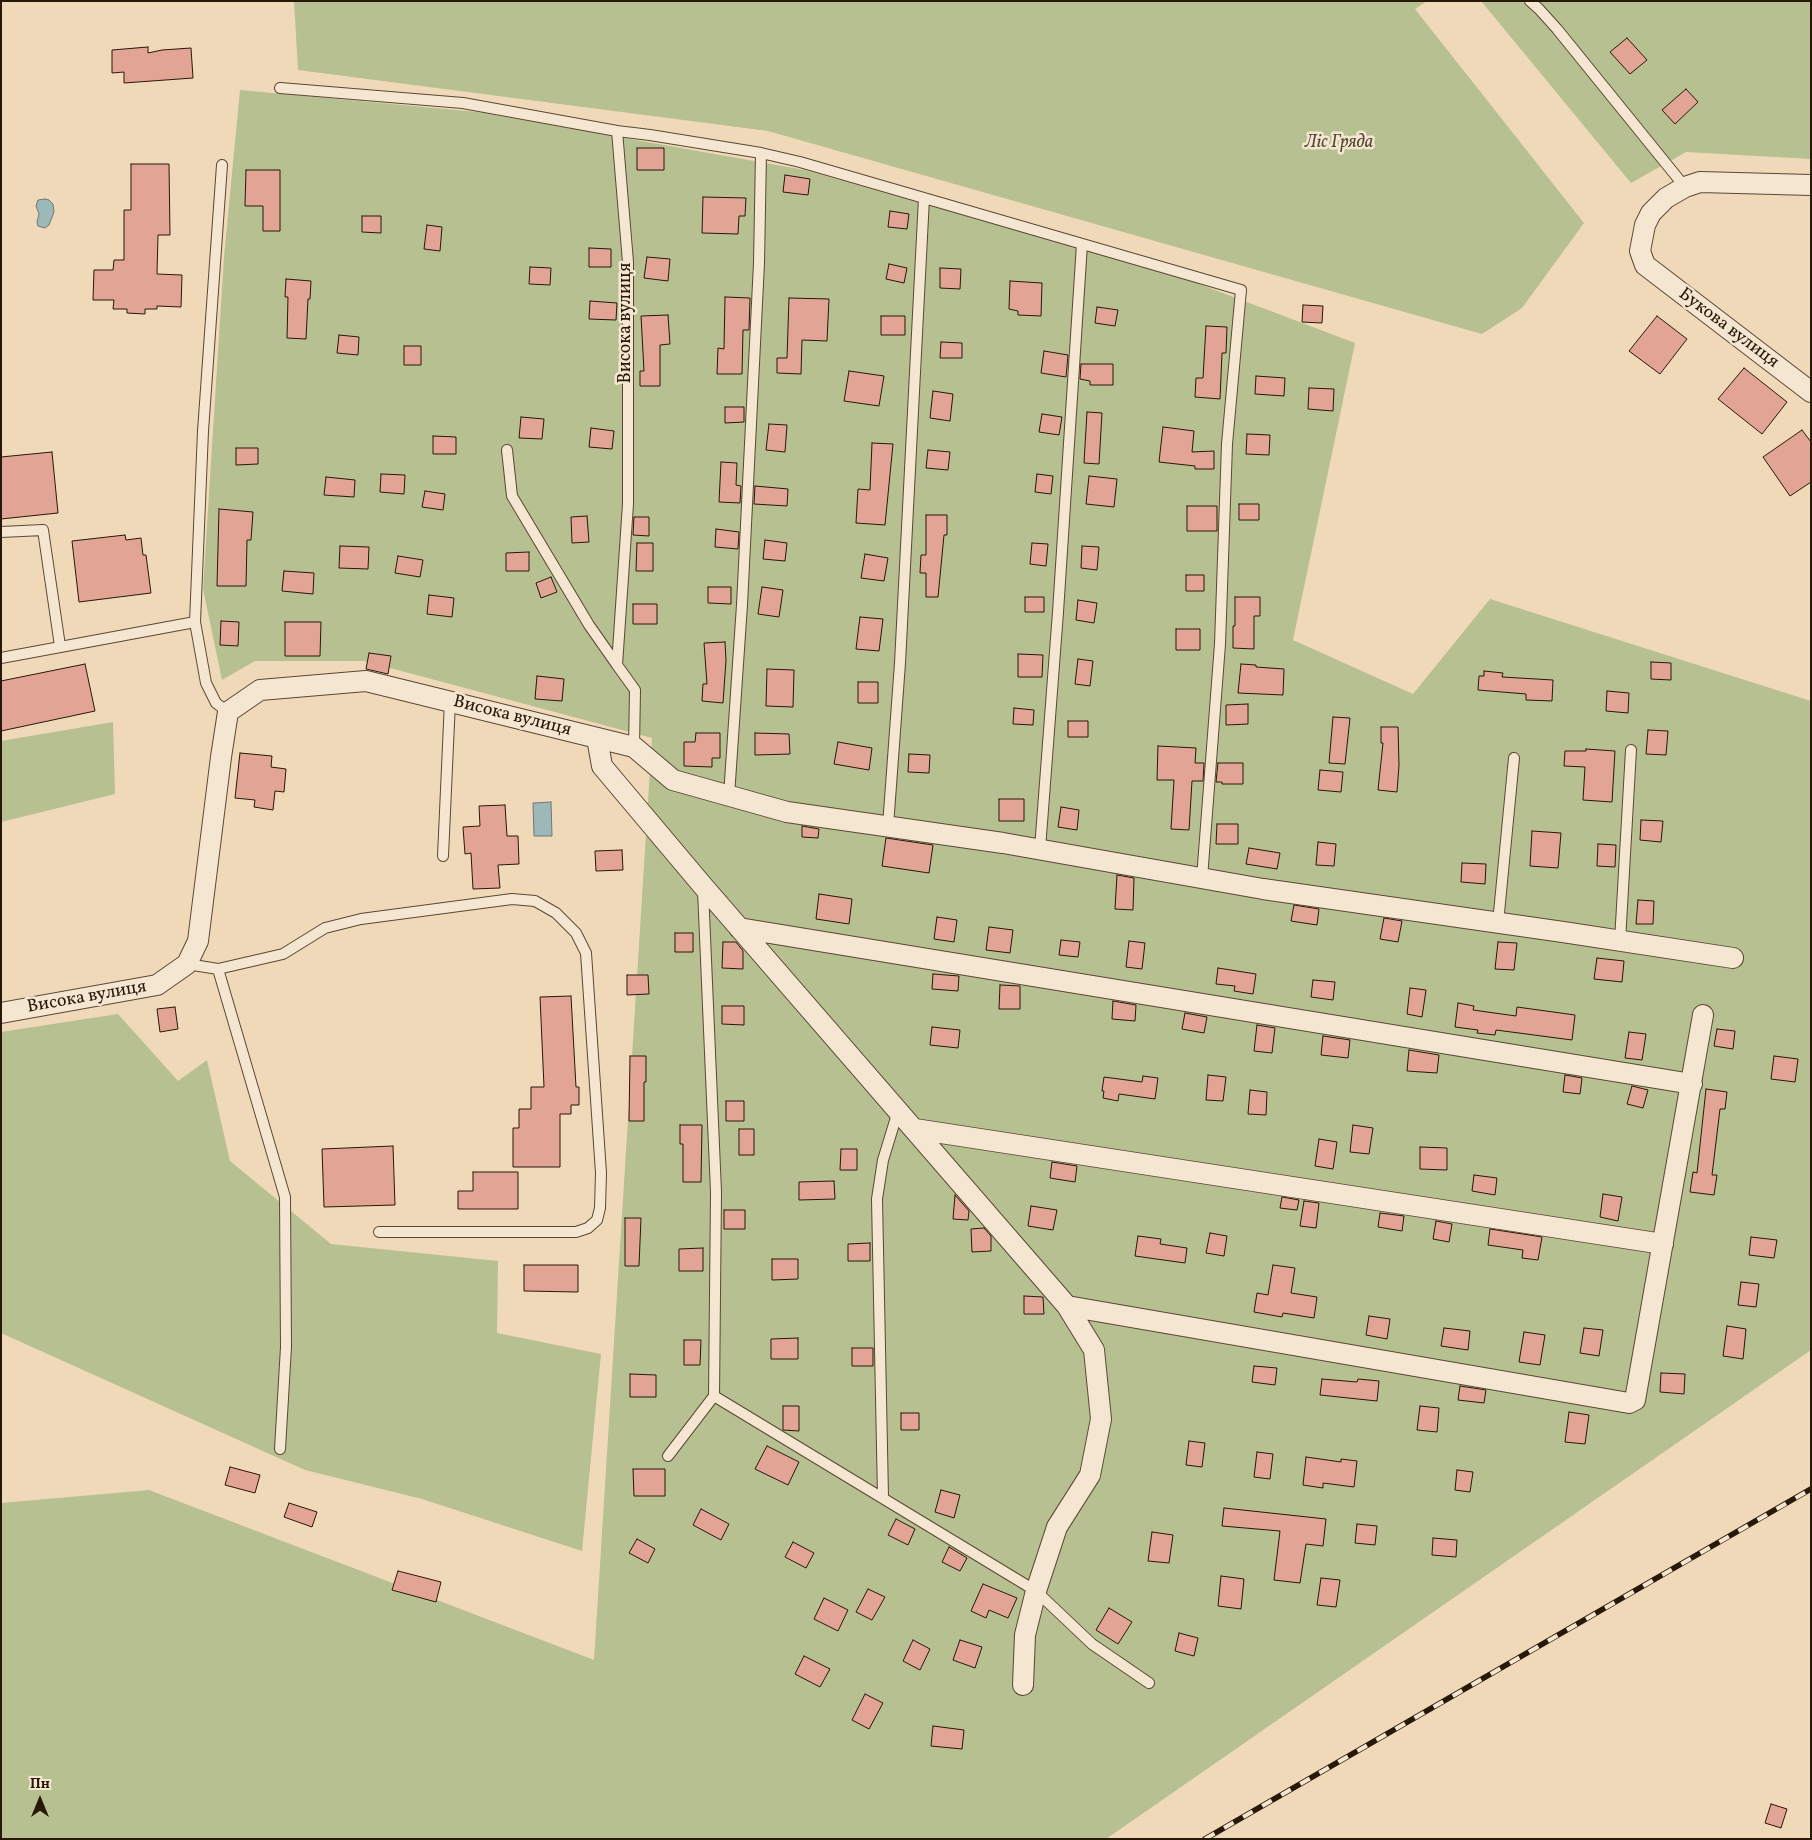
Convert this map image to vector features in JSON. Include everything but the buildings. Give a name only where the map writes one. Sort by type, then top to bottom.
[{"type":"street","points":[[1685,187],[1700,182],[1811,185]]},
{"type":"street","name":"Букова вулиця","points":[[1685,187],[1666,198],[1651,213],[1645,225],[1640,251],[1645,265],[1811,392]]},
{"type":"street","name":"Висока вулиця","points":[[1,1013],[157,985],[187,964],[198,941],[228,712],[260,690],[366,681],[634,747]]},
{"type":"street","points":[[597,738],[602,766],[738,928],[898,1112],[915,1129],[1067,1306],[1094,1350],[1101,1419],[1090,1475],[1057,1527],[1036,1591],[1025,1635],[1023,1685]]},
{"type":"street","points":[[634,747],[673,780],[787,812],[1040,849],[1263,889],[1733,958]]},
{"type":"street","points":[[738,928],[1692,1084]]},
{"type":"street","points":[[1067,1306],[1629,1403],[1635,1400],[1703,1014]]},
{"type":"street","points":[[915,1129],[1663,1244]]},
{"type":"lane","points":[[1530,1],[1557,29],[1685,187]]},
{"type":"lane","points":[[280,88],[463,103],[800,162],[1241,290],[1227,444],[1220,644],[1202,878]]},
{"type":"lane","name":"Висока вулиця","points":[[617,131],[628,262],[628,504],[617,665]]},
{"type":"lane","points":[[729,796],[742,606],[759,262],[761,154]]},
{"type":"lane","points":[[222,165],[203,431],[195,622],[206,683],[216,703],[228,712]]},
{"type":"lane","points":[[888,826],[900,662],[924,198]]},
{"type":"lane","points":[[1040,849],[1058,612],[1082,244]]},
{"type":"lane","points":[[507,450],[512,496],[589,625],[635,690],[634,747]]},
{"type":"lane","points":[[1,532],[44,530],[60,646]]},
{"type":"lane","points":[[1,658],[195,622]]},
{"type":"lane","points":[[442,856],[450,702]]},
{"type":"lane","points":[[1620,941],[1631,750]]},
{"type":"lane","points":[[1498,923],[1514,758]]},
{"type":"lane","points":[[668,1456],[714,1396],[716,1192],[702,886]]},
{"type":"lane","points":[[187,964],[218,968],[283,954],[325,928],[361,918],[512,899],[535,901],[556,913],[576,933],[586,954],[601,1173],[600,1208],[597,1220],[588,1228],[576,1232],[379,1232]]},
{"type":"lane","points":[[218,968],[285,1197],[286,1347],[280,1449]]},
{"type":"lane","points":[[883,1497],[877,1199],[883,1160],[898,1112]]},
{"type":"lane","points":[[714,1396],[1036,1591],[1092,1644],[1149,1683]]},
{"type":"green space","name":"Ліс Гряда","points":[[294,1],[1427,1],[1415,9],[1584,223],[1522,308],[1482,334],[768,131],[298,70]]},
{"type":"green space","points":[[1481,1],[1811,1],[1811,159],[1686,152],[1631,183]]},
{"type":"green space","points":[[240,90],[478,112],[805,170],[1186,279],[1355,343],[1293,640],[1413,694],[1490,599],[1811,701],[1811,1350],[1106,1839],[1,1839],[1,1503],[149,1490],[594,1660],[652,738],[364,661],[255,661],[222,680],[203,589],[224,257]]},
{"type":"green space","points":[[113,722],[115,794],[1,822],[1,741]]},
{"type":"green space","points":[[118,1014],[178,1081],[207,1060],[230,1161],[331,1244],[498,1261],[497,1333],[601,1354],[582,1551],[422,1499],[305,1470],[1,1333],[1,1032]]},
{"type":"water","points":[[45,199],[53,204],[54,212],[49,225],[45,228],[38,226],[39,214],[36,206],[38,200]]},
{"type":"water","points":[[551,802],[552,836],[534,836],[533,803]]},
{"type":"railway","points":[[1205,1839],[1811,1489]]}]
